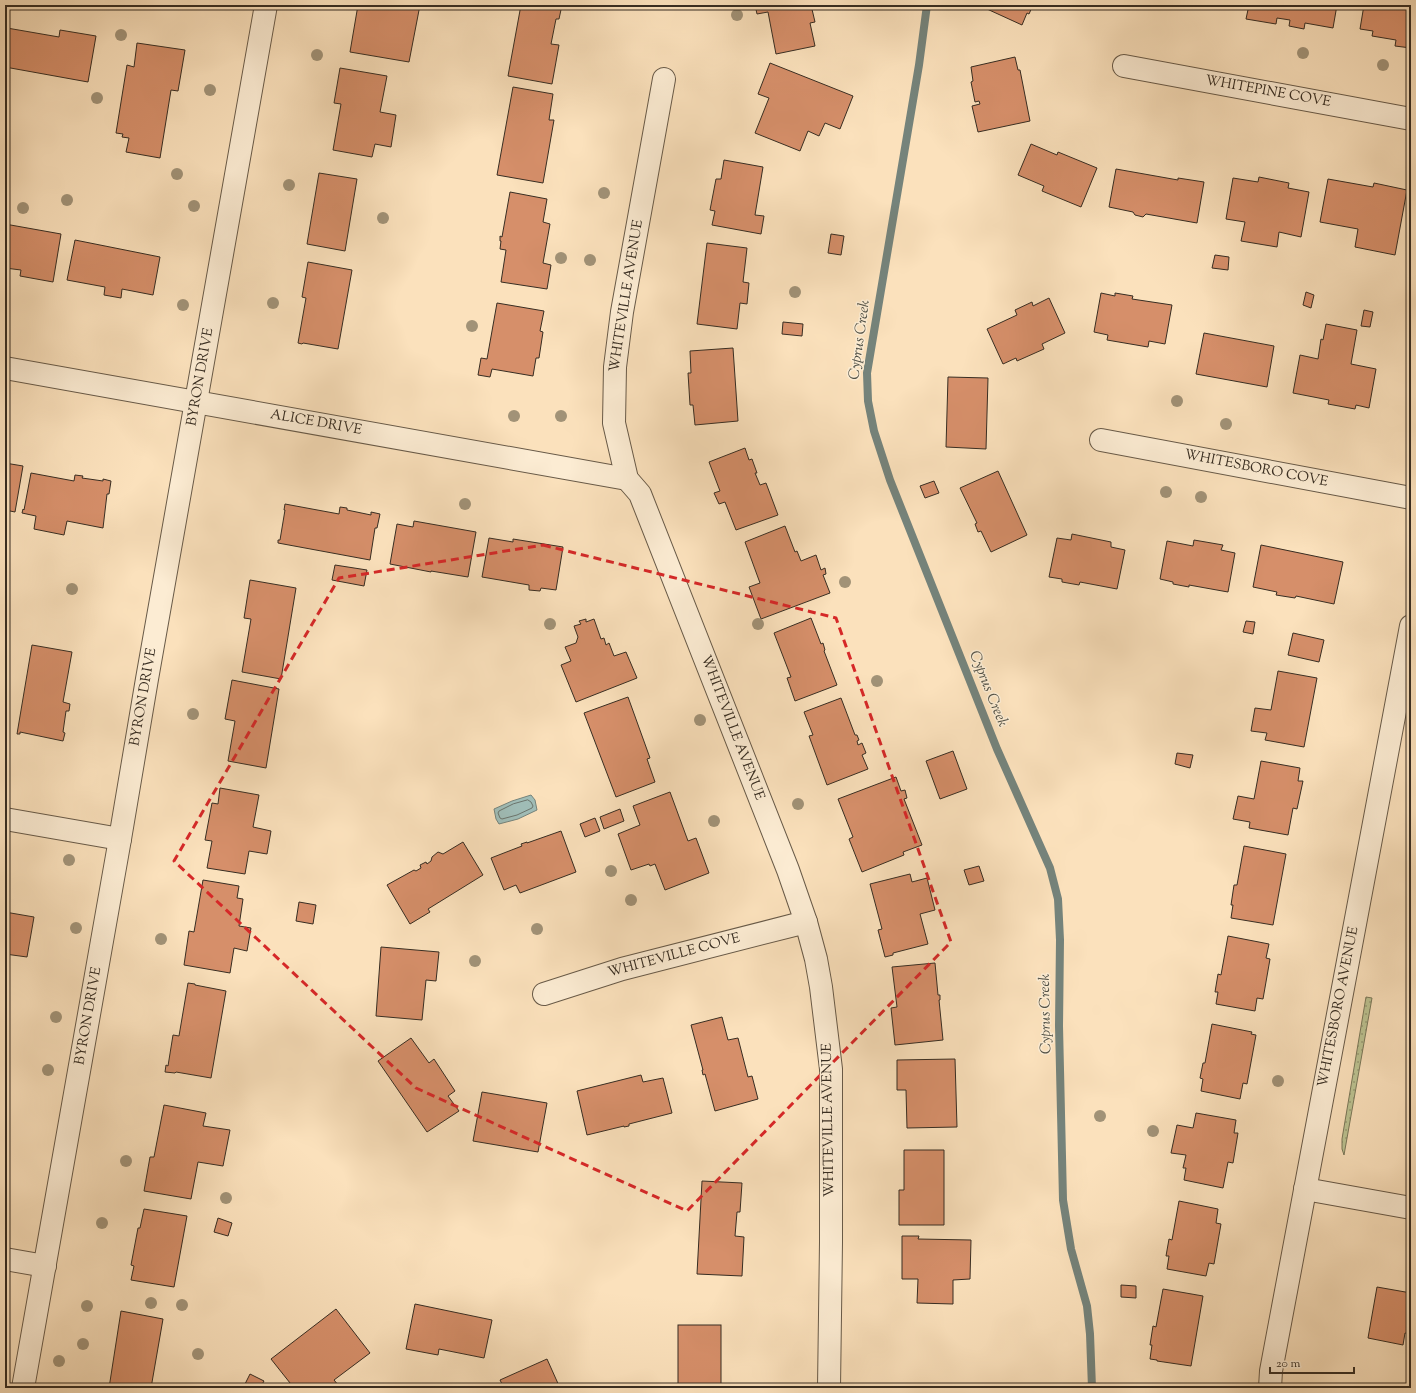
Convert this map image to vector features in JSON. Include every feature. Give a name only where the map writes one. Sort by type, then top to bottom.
[{"type":"street","name":"BYRON DRIVE","points":[[23,1388],[266,5]]},
{"type":"street","name":"WHITEPINE COVE","points":[[1124,66],[1411,118]]},
{"type":"street","name":"WHITEVILLE AVENUE","points":[[664,80],[622,312],[615,367],[614,423],[627,479],[640,494],[788,870],[806,922],[816,959],[831,1069],[829,1388]]},
{"type":"street","name":"ALICE DRIVE","points":[[5,368],[627,479]]},
{"type":"street","name":"WHITESBORO COVE","points":[[1101,440],[1411,498]]},
{"type":"street","name":"WHITESBORO AVENUE","points":[[1270,1388],[1272,1363],[1411,626]]},
{"type":"street","points":[[5,819],[120,839]]},
{"type":"street","name":"WHITEVILLE COVE","points":[[544,994],[622,969],[806,922]]},
{"type":"street","points":[[1305,1189],[1411,1208]]},
{"type":"street","points":[[5,1259],[45,1266]]},
{"type":"highlighted area","points":[[543,545],[836,618],[951,942],[687,1211],[416,1088],[174,861],[339,578]]},
{"type":"green space","points":[[1366,997],[1372,998],[1344,1155],[1342,1149],[1342,1139]]},
{"type":"water","points":[[531,795],[535,800],[537,810],[518,819],[499,824],[496,819],[494,809]]},
{"type":"building","points":[[358,5],[420,5],[409,62],[350,52]]},
{"type":"building","points":[[521,5],[562,5],[559,19],[556,19],[551,44],[559,45],[552,84],[508,76]]},
{"type":"building","points":[[755,5],[811,5],[815,22],[810,23],[815,46],[776,54],[768,12],[757,14]]},
{"type":"building","points":[[988,5],[1033,5],[1029,14],[1027,13],[1022,25],[987,9]]},
{"type":"building","points":[[1249,5],[1337,5],[1333,28],[1305,23],[1304,29],[1289,26],[1290,20],[1277,18],[1276,24],[1246,19]]},
{"type":"building","points":[[1364,5],[1411,5],[1411,48],[1395,46],[1396,40],[1372,36],[1373,31],[1360,29]]},
{"type":"building","points":[[7,28],[59,37],[60,30],[96,36],[88,82],[5,67],[5,38]]},
{"type":"building","points":[[137,43],[185,50],[178,91],[171,90],[160,158],[126,152],[129,138],[122,137],[123,134],[116,133],[127,65],[134,67]]},
{"type":"building","points":[[1015,57],[1018,70],[1020,70],[1030,121],[978,132],[972,106],[980,104],[979,101],[975,102],[971,82],[973,81],[971,67]]},
{"type":"building","points":[[770,63],[853,96],[840,129],[825,123],[819,136],[808,131],[800,151],[755,133],[769,98],[758,94]]},
{"type":"building","points":[[340,68],[387,76],[380,112],[396,115],[391,147],[375,144],[372,157],[333,150],[341,104],[334,103]]},
{"type":"building","points":[[513,87],[553,94],[549,120],[554,120],[543,183],[497,175]]},
{"type":"building","points":[[1031,144],[1057,155],[1058,152],[1097,168],[1081,207],[1042,191],[1044,186],[1018,175]]},
{"type":"building","points":[[724,160],[763,167],[755,215],[764,216],[761,234],[712,225],[715,211],[710,210],[716,179],[721,179]]},
{"type":"building","points":[[1116,169],[1178,180],[1178,178],[1204,182],[1197,223],[1146,214],[1143,217],[1135,215],[1133,212],[1109,207]]},
{"type":"building","points":[[319,173],[357,179],[345,251],[307,244]]},
{"type":"building","points":[[1259,177],[1289,183],[1288,188],[1309,192],[1301,237],[1279,232],[1277,247],[1241,241],[1245,222],[1226,219],[1233,178],[1258,182]]},
{"type":"building","points":[[1328,179],[1373,187],[1374,183],[1407,190],[1395,255],[1355,247],[1358,229],[1320,222]]},
{"type":"building","points":[[510,192],[547,199],[543,222],[550,224],[543,263],[551,265],[547,289],[501,282],[506,250],[500,249],[500,236],[502,237]]},
{"type":"building","points":[[5,224],[61,234],[53,282],[20,276],[21,270],[5,268]]},
{"type":"building","points":[[831,234],[844,236],[841,255],[828,253]]},
{"type":"building","points":[[75,240],[160,257],[153,295],[122,289],[121,298],[104,295],[105,287],[67,280]]},
{"type":"building","points":[[707,243],[747,248],[743,282],[749,283],[747,304],[740,303],[737,329],[697,324]]},
{"type":"building","points":[[1215,255],[1229,257],[1228,270],[1212,268]]},
{"type":"building","points":[[308,262],[352,270],[338,349],[298,343],[306,298],[302,297]]},
{"type":"building","points":[[1306,292],[1314,295],[1311,308],[1303,305]]},
{"type":"building","points":[[1101,293],[1115,296],[1115,293],[1133,296],[1132,299],[1172,305],[1165,344],[1149,341],[1148,347],[1107,340],[1108,335],[1094,332]]},
{"type":"building","points":[[1049,298],[1065,333],[1042,344],[1044,349],[1017,361],[1016,358],[1003,364],[987,329],[1017,315],[1015,310],[1032,302],[1033,306]]},
{"type":"building","points":[[497,303],[544,311],[540,331],[543,332],[539,358],[536,358],[533,376],[492,369],[490,377],[478,375],[481,358],[487,359]]},
{"type":"building","points":[[1364,310],[1373,312],[1370,327],[1361,326]]},
{"type":"building","points":[[783,322],[803,324],[802,336],[782,334]]},
{"type":"building","points":[[1326,324],[1357,330],[1351,364],[1376,369],[1369,408],[1356,405],[1355,409],[1328,404],[1329,400],[1293,393],[1300,355],[1318,359],[1321,339],[1323,340]]},
{"type":"building","points":[[1204,333],[1274,346],[1267,387],[1196,374]]},
{"type":"building","points":[[733,348],[738,421],[695,425],[693,405],[690,405],[688,373],[691,373],[690,351]]},
{"type":"building","points":[[948,377],[988,378],[986,449],[946,447]]},
{"type":"building","points":[[745,448],[749,460],[752,459],[757,473],[755,473],[760,485],[766,483],[778,515],[736,530],[725,502],[719,504],[714,493],[720,491],[709,462]]},
{"type":"building","points":[[5,463],[23,466],[15,512],[5,510]]},
{"type":"building","points":[[998,471],[1027,535],[991,552],[981,531],[978,532],[975,524],[977,523],[960,488]]},
{"type":"building","points":[[31,473],[74,481],[75,475],[83,476],[82,478],[111,481],[109,494],[107,494],[103,528],[67,521],[64,535],[34,529],[36,516],[22,513],[23,509],[24,510]]},
{"type":"building","points":[[934,481],[939,493],[925,498],[920,486]]},
{"type":"building","points":[[285,504],[339,514],[340,507],[371,515],[371,512],[380,514],[377,528],[375,528],[370,560],[278,543],[278,540],[280,540]]},
{"type":"building","points":[[414,521],[476,532],[468,577],[390,564],[397,524],[413,527]]},
{"type":"building","points":[[785,526],[795,552],[797,551],[801,561],[816,555],[821,570],[825,568],[826,574],[823,575],[830,593],[761,619],[749,587],[760,583],[745,542]]},
{"type":"building","points":[[1072,534],[1111,542],[1111,547],[1125,550],[1117,589],[1080,582],[1079,585],[1062,582],[1062,579],[1049,577],[1057,538],[1071,540]]},
{"type":"building","points":[[489,538],[513,542],[513,539],[563,547],[556,590],[541,588],[540,591],[529,590],[529,585],[482,577]]},
{"type":"building","points":[[1194,540],[1223,545],[1221,550],[1235,553],[1228,592],[1189,585],[1189,587],[1173,584],[1173,582],[1160,579],[1167,541],[1193,546]]},
{"type":"building","points":[[1261,545],[1343,562],[1334,604],[1296,596],[1295,598],[1276,595],[1277,592],[1253,587]]},
{"type":"building","points":[[335,565],[367,570],[364,586],[332,580]]},
{"type":"building","points":[[250,580],[296,588],[281,679],[242,672],[251,619],[244,618]]},
{"type":"building","points":[[811,618],[821,644],[823,643],[824,651],[837,685],[795,701],[787,678],[791,677],[774,633]]},
{"type":"building","points":[[586,619],[586,622],[594,619],[601,639],[604,638],[606,645],[609,643],[614,656],[626,652],[637,678],[576,702],[561,665],[571,661],[565,647],[576,643],[578,637],[574,626],[581,624],[579,621]]},
{"type":"building","points":[[1246,621],[1255,622],[1253,634],[1243,632]]},
{"type":"building","points":[[1293,633],[1324,640],[1319,662],[1288,655]]},
{"type":"building","points":[[32,645],[72,652],[63,702],[70,704],[69,711],[66,711],[63,741],[20,732],[20,734],[17,734]]},
{"type":"building","points":[[1278,671],[1317,678],[1304,747],[1265,740],[1267,733],[1251,731],[1255,708],[1271,710]]},
{"type":"building","points":[[232,680],[279,689],[266,768],[228,761],[235,721],[225,719]]},
{"type":"building","points":[[628,697],[650,758],[647,759],[655,782],[616,797],[584,713]]},
{"type":"building","points":[[841,698],[855,735],[857,735],[859,740],[857,741],[858,745],[862,743],[866,753],[862,755],[868,769],[827,785],[809,736],[813,735],[804,712]]},
{"type":"building","points":[[953,751],[967,789],[940,799],[926,761]]},
{"type":"building","points":[[1177,753],[1193,755],[1190,768],[1175,764]]},
{"type":"building","points":[[1261,761],[1300,768],[1298,781],[1303,781],[1297,809],[1293,808],[1288,835],[1249,828],[1250,822],[1233,819],[1238,796],[1254,799]]},
{"type":"building","points":[[896,777],[901,791],[905,790],[907,798],[904,799],[922,845],[903,852],[904,855],[862,872],[849,839],[853,837],[838,799]]},
{"type":"building","points":[[220,788],[259,795],[253,827],[271,831],[267,854],[249,851],[245,874],[207,868],[212,841],[205,840],[212,803],[218,804]]},
{"type":"building","points":[[670,792],[688,841],[696,838],[709,873],[665,890],[655,864],[650,866],[649,864],[631,870],[618,834],[640,825],[633,806]]},
{"type":"building","points":[[620,809],[624,821],[604,829],[600,817]]},
{"type":"building","points":[[595,818],[600,831],[585,837],[580,824]]},
{"type":"building","points":[[561,831],[576,872],[520,893],[516,885],[504,890],[491,858],[522,846],[521,844]]},
{"type":"building","points":[[463,842],[483,875],[428,909],[430,912],[410,924],[387,885],[414,870],[416,871],[421,868],[420,865],[426,862],[427,864],[438,852],[443,854]]},
{"type":"building","points":[[1244,846],[1286,854],[1273,925],[1231,918],[1234,885],[1237,885]]},
{"type":"building","points":[[979,866],[984,881],[969,885],[964,870]]},
{"type":"building","points":[[910,874],[912,882],[927,878],[935,910],[920,914],[928,944],[893,953],[893,955],[885,957],[878,930],[882,929],[870,884]]},
{"type":"building","points":[[203,880],[239,886],[237,898],[243,899],[239,926],[251,928],[247,951],[234,948],[230,973],[184,965],[189,931],[194,932]]},
{"type":"building","points":[[299,902],[316,905],[313,924],[296,921]]},
{"type":"building","points":[[5,912],[34,917],[27,957],[5,954]]},
{"type":"building","points":[[1228,936],[1269,944],[1266,958],[1270,959],[1263,999],[1257,998],[1255,1011],[1216,1004],[1218,992],[1215,992],[1218,974],[1221,975]]},
{"type":"building","points":[[381,947],[439,952],[436,981],[426,980],[422,1020],[376,1016]]},
{"type":"building","points":[[935,963],[938,995],[940,995],[939,1000],[943,1040],[895,1045],[891,1008],[897,1007],[892,967]]},
{"type":"building","points":[[188,983],[226,991],[211,1078],[176,1072],[165,1072],[166,1065],[168,1066],[173,1035],[179,1036]]},
{"type":"building","points":[[722,1017],[728,1040],[738,1038],[748,1077],[752,1076],[758,1099],[715,1111],[705,1074],[703,1075],[691,1025]]},
{"type":"building","points":[[1212,1024],[1252,1032],[1251,1034],[1256,1035],[1247,1084],[1243,1083],[1240,1099],[1201,1091],[1203,1079],[1200,1078],[1203,1063],[1205,1063]]},
{"type":"building","points":[[411,1038],[429,1063],[434,1059],[455,1091],[448,1096],[459,1111],[427,1132],[378,1061]]},
{"type":"building","points":[[955,1059],[957,1127],[907,1128],[906,1090],[897,1090],[897,1060]]},
{"type":"building","points":[[641,1075],[643,1082],[663,1078],[672,1113],[629,1124],[629,1126],[587,1135],[577,1091]]},
{"type":"building","points":[[482,1092],[547,1103],[538,1152],[473,1141]]},
{"type":"building","points":[[1411,1099],[1411,1121],[1407,1120]]},
{"type":"building","points":[[164,1105],[206,1113],[203,1126],[230,1130],[223,1166],[198,1162],[191,1199],[144,1191],[150,1157],[154,1157]]},
{"type":"building","points":[[1196,1113],[1236,1120],[1234,1133],[1238,1133],[1233,1163],[1228,1162],[1223,1188],[1184,1180],[1186,1168],[1183,1168],[1186,1155],[1171,1153],[1177,1125],[1193,1128]]},
{"type":"building","points":[[904,1150],[944,1150],[944,1225],[899,1225],[899,1190],[904,1190]]},
{"type":"building","points":[[702,1181],[742,1183],[740,1212],[737,1212],[735,1236],[744,1237],[742,1276],[697,1274]]},
{"type":"building","points":[[1179,1201],[1218,1209],[1216,1223],[1221,1224],[1214,1264],[1209,1263],[1206,1276],[1167,1269],[1169,1256],[1166,1256],[1169,1239],[1172,1240]]},
{"type":"building","points":[[144,1209],[187,1216],[174,1287],[131,1280],[134,1266],[131,1265],[138,1228],[140,1228]]},
{"type":"building","points":[[218,1218],[232,1223],[228,1236],[214,1232]]},
{"type":"building","points":[[902,1236],[919,1236],[918,1239],[971,1240],[970,1279],[953,1280],[953,1304],[917,1303],[918,1279],[902,1279]]},
{"type":"building","points":[[1121,1285],[1136,1286],[1136,1298],[1121,1297]]},
{"type":"building","points":[[1377,1287],[1411,1293],[1411,1334],[1405,1333],[1403,1345],[1368,1338]]},
{"type":"building","points":[[1163,1289],[1203,1296],[1191,1366],[1150,1359],[1152,1345],[1150,1345],[1153,1326],[1156,1327]]},
{"type":"building","points":[[415,1304],[492,1320],[484,1358],[439,1349],[438,1355],[406,1349]]},
{"type":"building","points":[[336,1309],[370,1353],[334,1380],[339,1386],[336,1388],[294,1388],[271,1359]]},
{"type":"building","points":[[121,1311],[163,1319],[151,1388],[109,1388]]},
{"type":"building","points":[[678,1325],[721,1325],[721,1388],[678,1388]]},
{"type":"building","points":[[547,1359],[560,1388],[504,1388],[500,1380]]},
{"type":"building","points":[[250,1374],[264,1381],[260,1388],[253,1388],[245,1384]]},
{"type":"waterway","name":"Cyprus Creek","points":[[927,5],[919,65],[867,373],[868,401],[874,431],[890,480],[997,749],[1050,868],[1058,899],[1060,940],[1059,1026],[1063,1200],[1071,1249],[1087,1306],[1090,1334],[1092,1388]]}]
